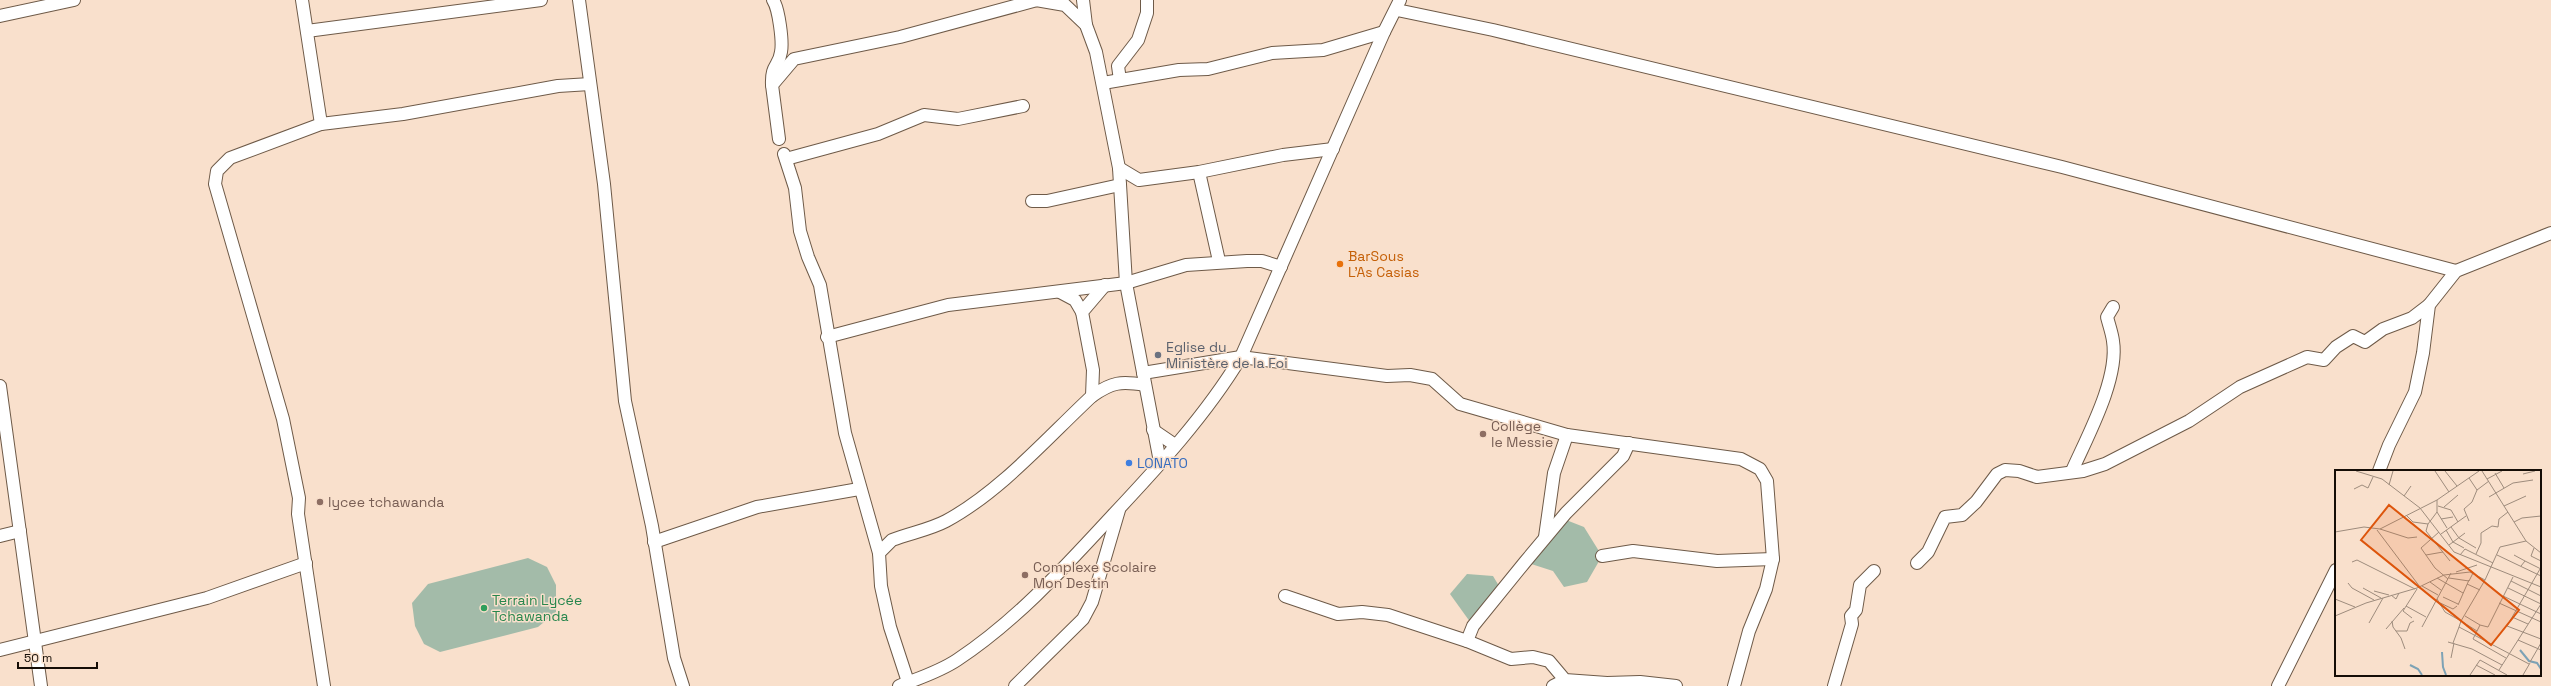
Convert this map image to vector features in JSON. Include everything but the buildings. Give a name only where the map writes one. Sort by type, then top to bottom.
[{"type":"street","points":[[0,16],[74,0]]},
{"type":"street","points":[[302,0],[321,124]]},
{"type":"street","points":[[307,31],[541,0]]},
{"type":"street","points":[[579,0],[604,184],[625,400],[654,542],[674,658],[683,686]]},
{"type":"street","points":[[773,0],[781,30],[782,53],[772,70],[772,84],[779,140]]},
{"type":"street","points":[[772,84],[794,59],[900,38],[1036,0],[1065,5],[1086,25]]},
{"type":"street","points":[[1083,0],[1086,25],[1096,52],[1119,168],[1126,283],[1160,462]]},
{"type":"street","points":[[1120,80],[1118,66],[1138,40],[1147,13],[1148,0]]},
{"type":"street","points":[[1023,106],[958,119],[924,115],[878,134],[785,157],[795,188],[800,231],[808,257],[820,285],[827,337],[845,433],[859,489],[879,553],[881,586],[904,684],[934,673],[976,647],[1046,587],[1175,445],[1226,382],[1241,357],[1384,32],[1399,5],[1493,30],[2062,167],[2456,270]]},
{"type":"street","points":[[1102,83],[1179,70],[1208,69],[1272,53],[1323,50],[1384,32]]},
{"type":"street","points":[[324,686],[298,514],[299,498],[283,419],[215,184],[217,171],[230,158],[321,124],[402,114],[558,86],[590,84]]},
{"type":"street","points":[[1032,201],[1047,201],[1120,189],[1139,180],[1199,172],[1283,155],[1333,149]]},
{"type":"street","points":[[1119,168],[1139,180]]},
{"type":"street","points":[[1199,172],[1218,262]]},
{"type":"street","points":[[1917,563],[1928,552],[1945,517],[1962,515],[1976,502],[1997,474],[2005,470],[2019,470],[2037,476],[2083,471],[2105,464],[2189,421],[2240,388],[2307,357],[2324,360],[2336,347],[2353,336],[2365,342],[2383,329],[2412,318],[2429,305],[2456,270],[2551,233]]},
{"type":"street","points":[[827,337],[948,305],[1126,283],[1186,265],[1218,262],[1262,261],[1281,267]]},
{"type":"street","points":[[1082,312],[1105,285]]},
{"type":"street","points":[[1060,292],[1075,300],[1082,312],[1093,370],[1092,396]]},
{"type":"street","points":[[2379,470],[2388,445],[2414,392],[2423,353],[2429,305]]},
{"type":"street","points":[[2072,471],[2102,404],[2112,364],[2113,342],[2107,317],[2113,307]]},
{"type":"street","points":[[1143,373],[1241,357],[1387,376],[1410,375],[1432,379],[1460,404],[1567,436],[1630,443],[1741,459],[1760,469],[1767,481],[1773,559],[1766,590],[1750,631],[1734,686]]},
{"type":"street","points":[[879,553],[892,540],[929,529],[947,521],[971,505],[998,484],[1092,396],[1107,385],[1124,382],[1145,385]]},
{"type":"street","points":[[0,386],[41,686]]},
{"type":"street","points":[[1153,430],[1175,445]]},
{"type":"street","points":[[1545,538],[1554,473],[1567,436]]},
{"type":"street","points":[[1467,641],[1473,626],[1545,538],[1566,513],[1623,456],[1630,443]]},
{"type":"street","points":[[654,542],[757,507],[859,489]]},
{"type":"street","points":[[1015,686],[1084,619],[1092,602],[1120,507]]},
{"type":"street","points":[[0,536],[20,531]]},
{"type":"street","points":[[1602,556],[1633,551],[1717,561],[1773,559]]},
{"type":"street","points":[[0,650],[207,598],[306,563]]},
{"type":"street","points":[[1834,686],[1852,624],[1851,616],[1856,610],[1860,585],[1874,571]]},
{"type":"street","points":[[2278,686],[2335,572]]},
{"type":"street","points":[[1285,596],[1338,614],[1362,612],[1388,615],[1467,641],[1511,659],[1533,657],[1549,661],[1564,680]]},
{"type":"street","points":[[1553,686],[1564,680],[1607,683],[1640,682],[1676,686]]},
{"type":"green space","points":[[1561,518],[1584,527],[1602,556],[1587,582],[1564,587],[1553,571],[1525,562]]},
{"type":"green space","name":"Terrain Lycée Tchawanda","points":[[528,558],[547,567],[556,585],[556,612],[538,627],[440,652],[424,644],[415,626],[412,603],[428,584]]},
{"type":"green space","points":[[1467,574],[1493,576],[1502,591],[1473,626],[1450,594]]},
{"type":"place","name":"BarSous L'As Casias","points":[[1340,264]]},
{"type":"place","name":"Eglise du Ministère de la Foi","points":[[1158,355]]},
{"type":"place","name":"Collège le Messie","points":[[1483,434]]},
{"type":"place","name":"LONATO","points":[[1129,463]]},
{"type":"place","name":"lycee tchawanda","points":[[320,502]]},
{"type":"place","name":"Complexe Scolaire Mon Destin","points":[[1025,575]]},
{"type":"place","name":"Terrain Lycée Tchawanda","points":[[484,608]]}]
